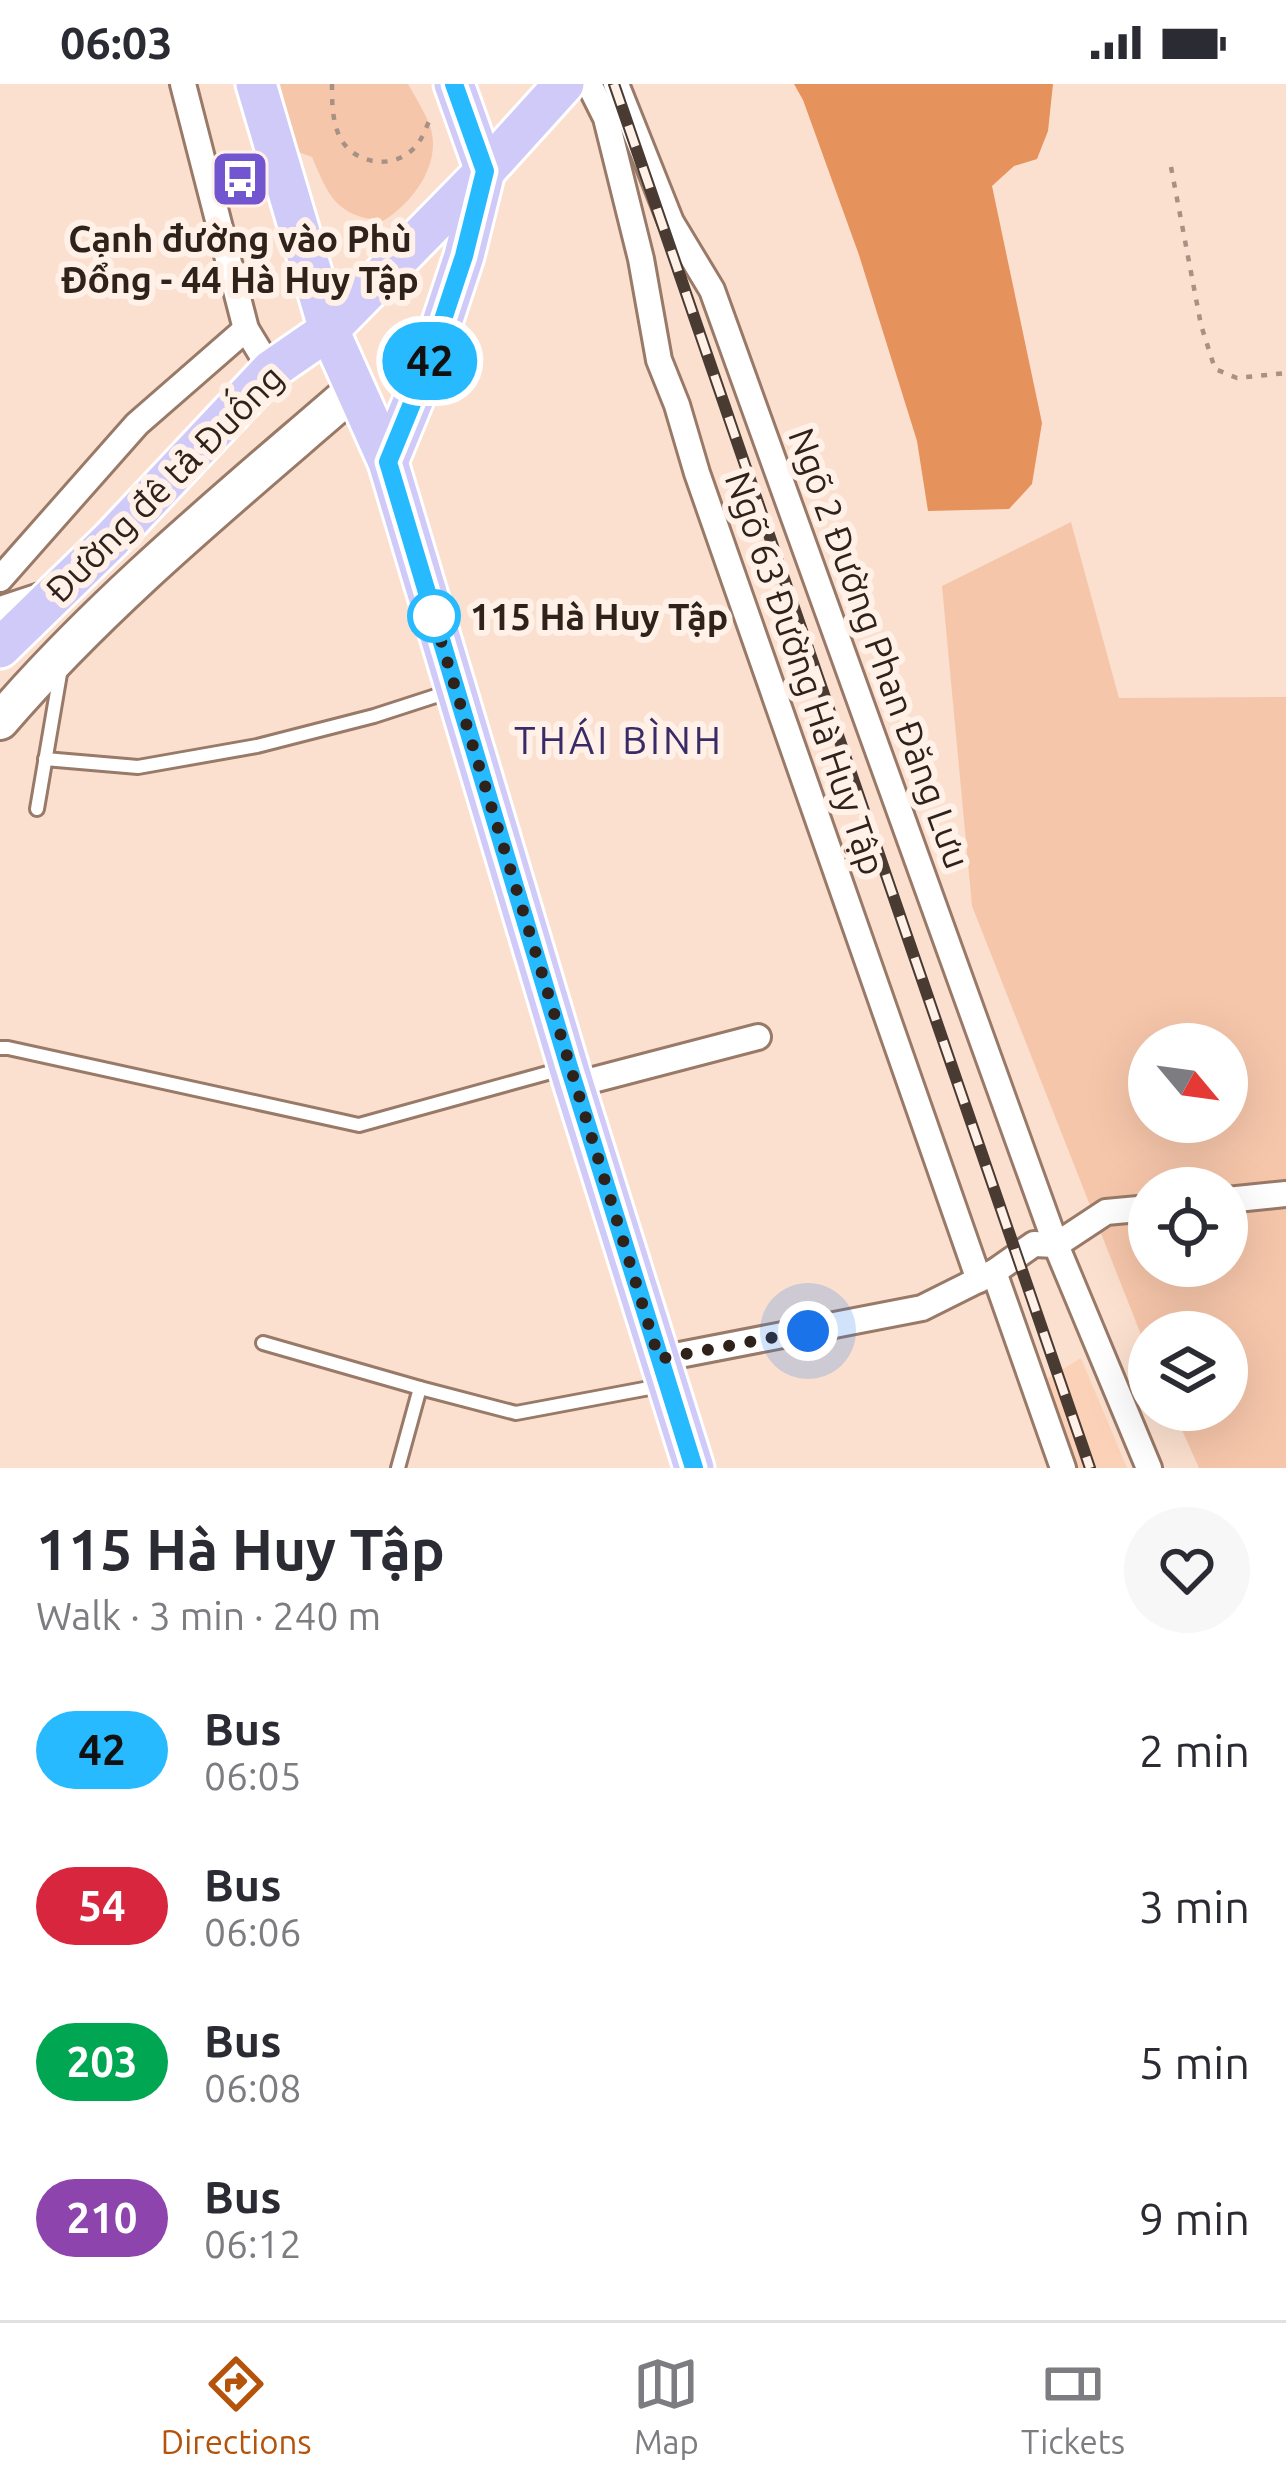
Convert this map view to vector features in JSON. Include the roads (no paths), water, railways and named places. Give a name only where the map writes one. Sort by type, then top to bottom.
[{"type":"main road","points":[[256,84],[329,330],[388,462],[694,1468]]},
{"type":"main road","points":[[388,462],[429,362],[464,256],[485,171],[454,84]]},
{"type":"main road","name":"Đường đê tả Đuống","points":[[0,648],[112,539],[271,370],[329,330],[564,84]]},
{"type":"street","points":[[183,84],[246,329],[271,370]]},
{"type":"street","name":"Ngõ 63 Đường Hà Huy Tập","points":[[589,84],[606,118],[641,259],[659,360],[697,473],[986,1276],[1063,1468]]},
{"type":"street","name":"Ngõ 2 Đường Phan Đăng Lưu","points":[[616,84],[671,222],[712,290],[1056,1245],[1149,1468]]},
{"type":"street","points":[[0,579],[137,424],[246,329]]},
{"type":"street","points":[[0,722],[168,551],[355,389]]},
{"type":"street","points":[[0,610],[59,590]]},
{"type":"street","points":[[572,1076],[758,1037]]},
{"type":"street","points":[[1248,1198],[1286,1194]]},
{"type":"street","points":[[663,1372],[922,1308],[986,1276],[1034,1244],[1056,1245],[1106,1212],[1128,1210]]},
{"type":"lane","points":[[37,808],[64,654]]},
{"type":"lane","points":[[45,759],[138,767],[257,746],[455,689]]},
{"type":"lane","points":[[0,1048],[359,1125],[572,1076]]},
{"type":"lane","points":[[263,1343],[516,1413],[663,1372]]},
{"type":"lane","points":[[398,1468],[420,1388]]},
{"type":"railway","points":[[614,84],[1090,1468]]},
{"type":"place","name":"Cạnh đường vào Phù Đổng - 44 Hà Huy Tập","points":[[240,179]]},
{"type":"place","name":"115 Hà Huy Tập","points":[[434,616]]},
{"type":"district","name":"THÁI BÌNH","points":[[619,739]]}]
